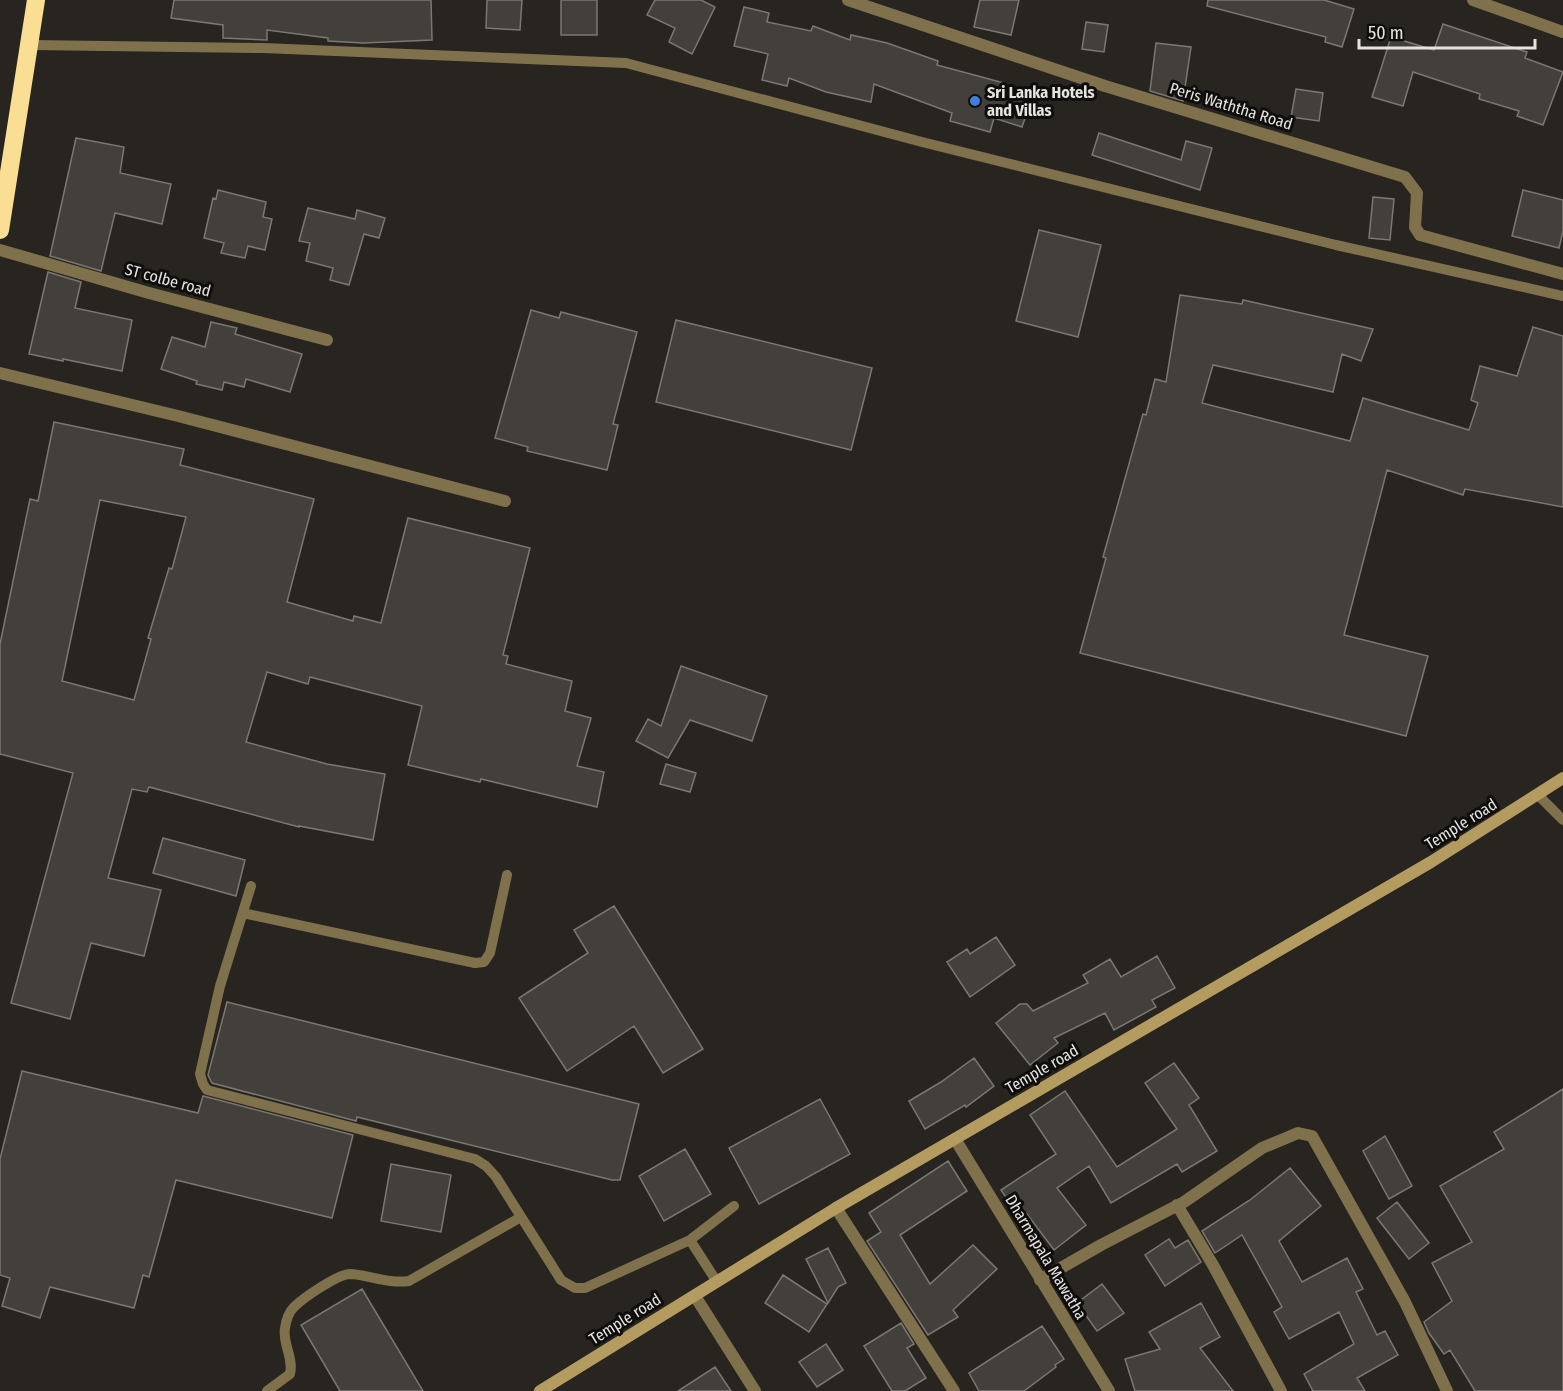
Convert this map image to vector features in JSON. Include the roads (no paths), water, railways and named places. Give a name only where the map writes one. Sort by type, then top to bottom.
[{"type":"highway","points":[[0,230],[31,45],[36,0]]},
{"type":"street","name":"Peris Waththa Road","points":[[848,0],[1105,86],[1404,177],[1417,193],[1415,227],[1420,235],[1563,274]]},
{"type":"street","points":[[1473,0],[1563,32]]},
{"type":"street","name":"ST colbe road","points":[[0,250],[149,293],[327,340]]},
{"type":"street","points":[[0,373],[178,416],[506,501]]},
{"type":"street","name":"Temple road","points":[[540,1391],[836,1208],[1431,862],[1563,778]]},
{"type":"street","points":[[1040,1280],[1177,1205],[1262,1148],[1298,1133],[1312,1136],[1405,1302],[1447,1391]]},
{"type":"street","name":"Dharmapala Mawatha","points":[[955,1139],[1109,1391]]},
{"type":"street","points":[[1177,1205],[1213,1265],[1281,1391]]},
{"type":"street","points":[[836,1208],[954,1391]]},
{"type":"street","points":[[695,1296],[755,1391]]},
{"type":"lane","points":[[31,45],[263,48],[626,63],[922,142],[1336,245],[1563,296]]},
{"type":"lane","points":[[1538,795],[1563,820]]},
{"type":"lane","points":[[243,913],[475,963],[484,962],[490,953],[507,875]]},
{"type":"lane","points":[[251,886],[220,986],[200,1074],[207,1090],[475,1159],[486,1166],[495,1177],[561,1280],[575,1288],[585,1288],[690,1240],[734,1206]]},
{"type":"lane","points":[[267,1391],[290,1374],[292,1366],[284,1332],[287,1318],[293,1308],[302,1301],[339,1276],[349,1274],[397,1283],[410,1281],[521,1217]]},
{"type":"lane","points":[[690,1240],[717,1282]]},
{"type":"place","name":"Sri Lanka Hotels and Villas","points":[[975,101]]}]
